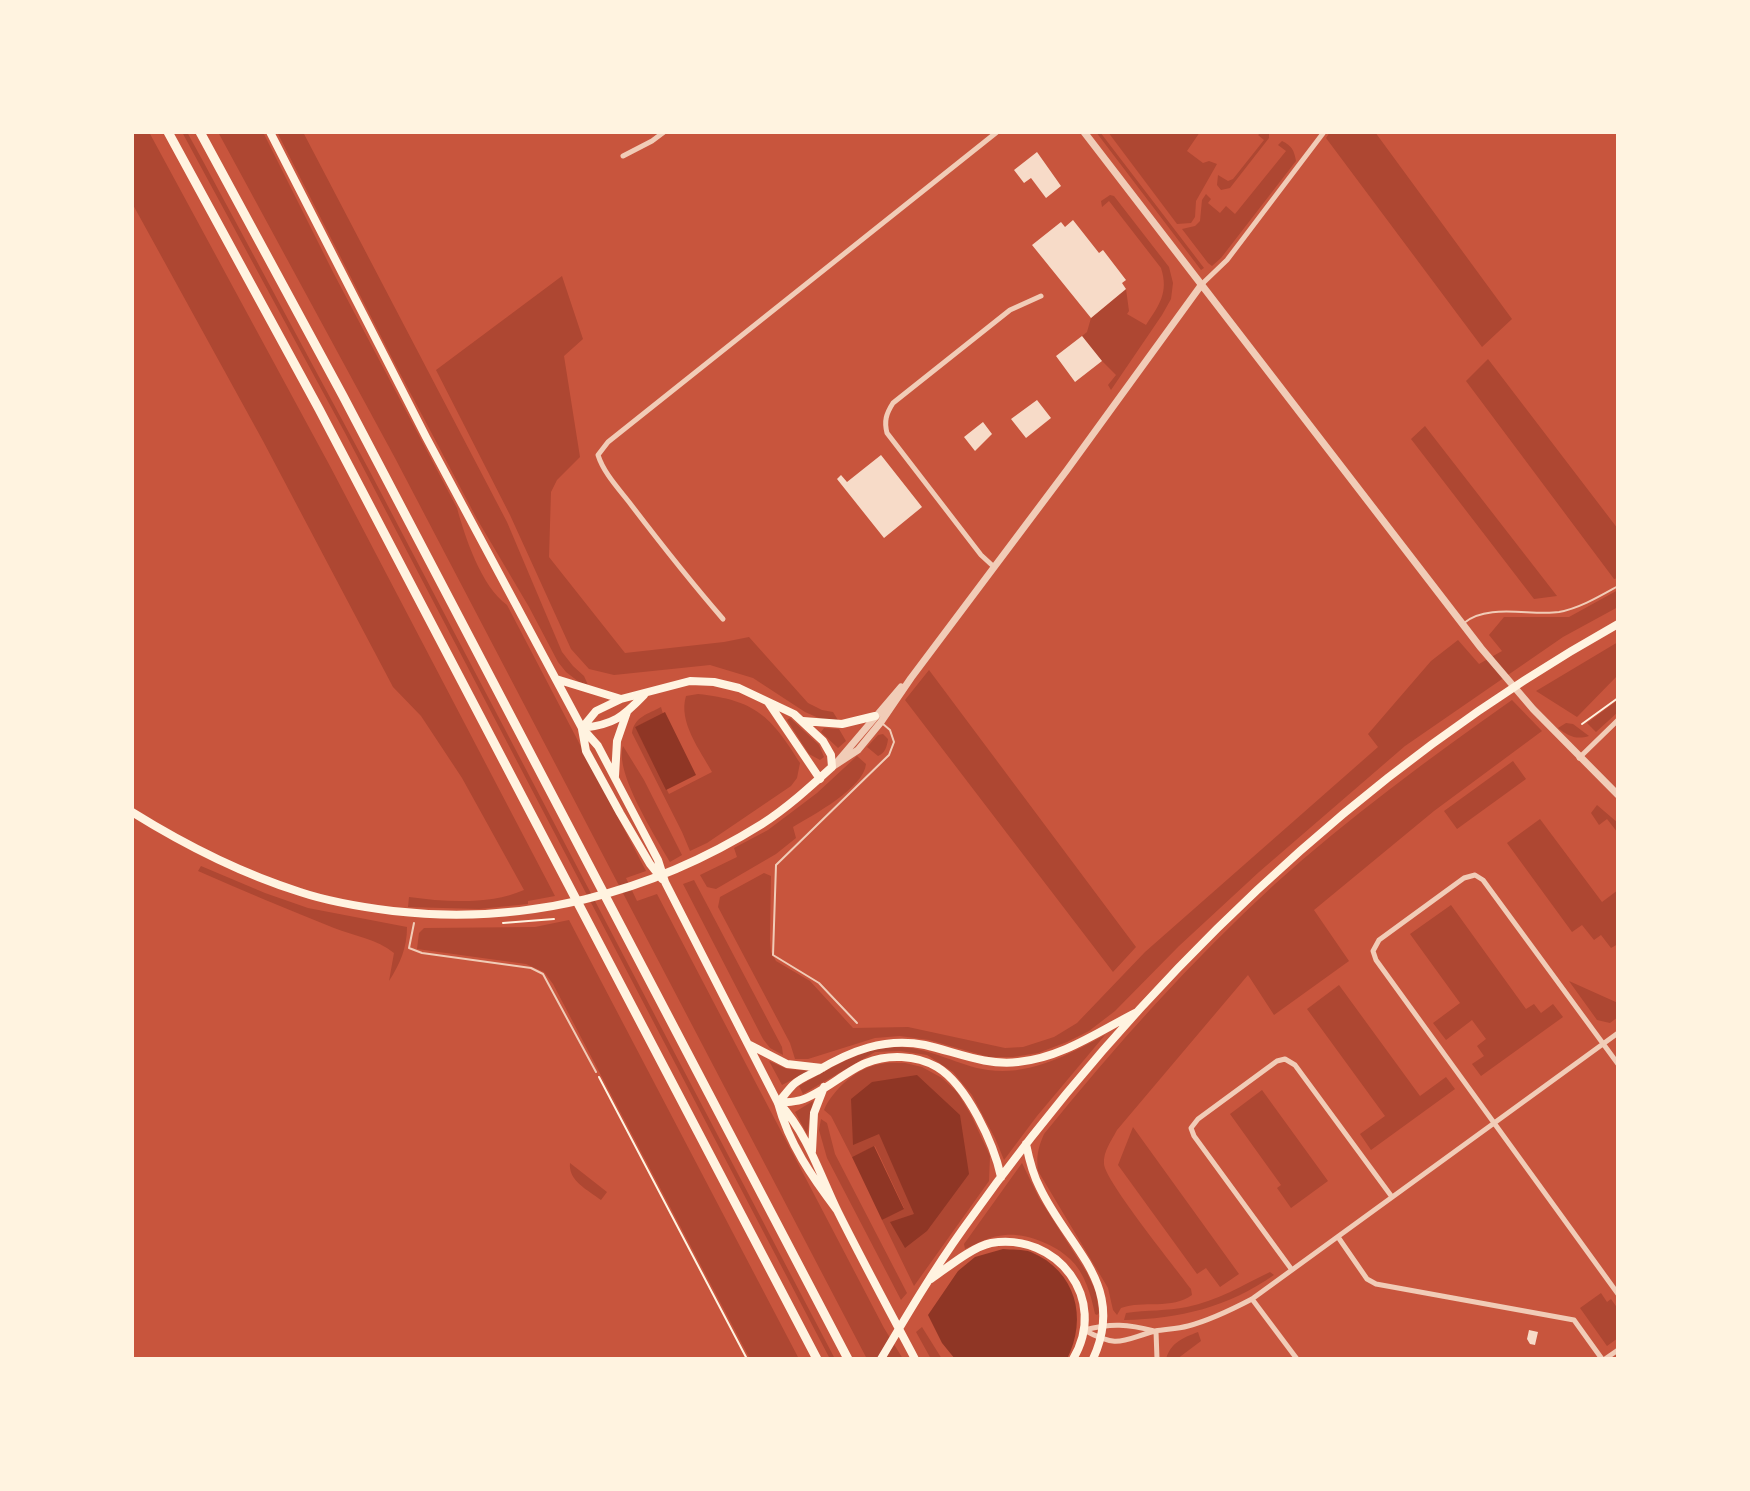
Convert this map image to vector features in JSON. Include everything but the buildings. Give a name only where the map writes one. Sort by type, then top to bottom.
[{"type":"highway","points":[[168,132],[346,461],[817,1359]]},
{"type":"highway","points":[[200,132],[343,396],[848,1359]]},
{"type":"main road","points":[[270,132],[421,427],[582,728],[598,746],[658,860],[665,882],[750,1044],[778,1103],[784,1125],[809,1174],[837,1210]]},
{"type":"main road","points":[[881,1359],[928,1282],[1001,1177],[1066,1094],[1139,1011],[1264,882],[1353,806],[1451,732],[1516,686],[1618,624]]},
{"type":"main road","points":[[556,680],[621,699]]},
{"type":"main road","points":[[132,812],[204,854],[301,893],[331,901],[358,907],[440,915],[487,915],[553,907],[636,885],[712,853],[763,823],[832,767],[831,755],[822,741],[803,721],[794,714],[739,688],[714,682],[690,681],[669,685],[645,694],[621,699],[596,711],[582,728],[586,751],[650,864],[665,882]]},
{"type":"main road","points":[[582,728],[604,726],[627,712],[645,694]]},
{"type":"main road","points":[[767,701],[820,779]]},
{"type":"main road","points":[[615,778],[617,741],[627,712]]},
{"type":"main road","points":[[803,721],[842,724],[878,719]]},
{"type":"main road","points":[[778,1103],[794,1084],[862,1049],[882,1043],[924,1045],[989,1062],[1017,1063],[1043,1058],[1067,1049],[1139,1011]]},
{"type":"main road","points":[[750,1044],[788,1064],[822,1068]]},
{"type":"main road","points":[[778,1103],[802,1100],[866,1063],[890,1057],[913,1058],[938,1067],[962,1091],[983,1126],[997,1158],[1001,1177]]},
{"type":"main road","points":[[812,1152],[814,1113],[825,1087]]},
{"type":"main road","points":[[778,1103],[794,1119],[812,1152],[837,1210],[915,1359]]},
{"type":"main road","points":[[1026,1144],[1040,1188],[1095,1276],[1103,1301],[1102,1340],[1093,1359]]},
{"type":"main road","points":[[928,1282],[961,1258],[987,1244],[1014,1241],[1039,1248],[1061,1264],[1079,1286],[1085,1308],[1084,1330],[1078,1351],[1073,1359]]},
{"type":"street","points":[[623,156],[664,132]]},
{"type":"street","points":[[723,619],[677,565],[610,477],[600,463],[598,455],[608,442],[997,132]]},
{"type":"street","points":[[1084,132],[1480,648],[1533,710],[1618,795]]},
{"type":"street","points":[[832,767],[878,719],[910,678],[1144,366],[1202,284],[1227,260],[1324,132]]},
{"type":"street","points":[[994,567],[981,555],[887,433],[886,414],[893,403],[1010,310],[1041,296]]},
{"type":"street","points":[[1579,758],[1618,720]]},
{"type":"street","points":[[1618,1064],[1483,880],[1475,874],[1464,878],[1379,940],[1373,951],[1376,960],[1618,1294]]},
{"type":"street","points":[[1084,1330],[1102,1340],[1130,1340],[1156,1331],[1213,1319],[1252,1299],[1618,1033]]},
{"type":"street","points":[[1292,1270],[1194,1136],[1191,1128],[1198,1119],[1277,1061],[1285,1059],[1295,1065],[1392,1197]]},
{"type":"street","points":[[1338,1237],[1367,1279],[1376,1284],[1574,1320],[1604,1359],[1618,1350]]},
{"type":"street","points":[[1252,1299],[1297,1359]]},
{"type":"street","points":[[1084,1330],[1104,1324],[1130,1325],[1156,1331]]},
{"type":"street","points":[[1156,1331],[1157,1359]]},
{"type":"lane","points":[[1462,624],[1470,617],[1485,613],[1559,612],[1588,602],[1618,586]]},
{"type":"lane","points":[[857,1023],[819,983],[773,956],[776,865],[889,755],[894,742],[890,730],[878,719]]},
{"type":"lane","points":[[414,923],[409,948],[422,953],[531,968],[543,974],[596,1072]]},
{"type":"path","points":[[1582,724],[1618,698]]},
{"type":"path","points":[[596,1072],[747,1359]]},
{"type":"shaded area","points":[[132,132],[149,132],[331,468],[555,896],[528,901],[528,904],[479,909],[408,907],[409,897],[468,901],[497,898],[524,890],[462,778],[421,716],[393,687],[263,441],[132,203]]},
{"type":"shaded area","points":[[182,132],[187,132],[368,468],[835,1359],[830,1359],[344,431]]},
{"type":"shaded area","points":[[218,132],[263,132],[334,274],[457,508],[469,546],[482,574],[489,586],[507,605],[646,871],[626,878],[637,901],[657,894],[884,1328],[903,1359],[867,1359],[395,458]]},
{"type":"shaded area","points":[[277,132],[303,132],[507,522],[562,652],[584,676],[588,685],[579,682],[558,662],[529,607],[477,519]]},
{"type":"shaded area","points":[[1096,132],[1100,132],[1204,268],[1201,270]]},
{"type":"shaded area","points":[[1108,132],[1200,132],[1187,151],[1203,163],[1209,161],[1217,164],[1196,201],[1195,217],[1191,223],[1177,224]]},
{"type":"shaded area","points":[[1262,132],[1269,134],[1269,138],[1230,188],[1221,190],[1217,185],[1218,175],[1228,181],[1233,179],[1264,140],[1258,135]]},
{"type":"shaded area","points":[[1330,132],[1375,132],[1512,319],[1482,347],[1326,138]]},
{"type":"shaded area","points":[[1282,141],[1292,149],[1296,161],[1221,258],[1212,266],[1182,229],[1195,226],[1200,221],[1202,200],[1206,194],[1211,199],[1208,203],[1220,213],[1226,206],[1235,214],[1286,151],[1278,145]]},
{"type":"shaded area","points":[[1110,195],[1114,196],[1169,267],[1173,283],[1171,299],[1162,315],[1111,390],[1108,385],[1116,375],[1082,336],[1087,332],[1091,318],[1126,289],[1129,311],[1127,314],[1146,325],[1159,305],[1164,285],[1161,268],[1109,201],[1102,207],[1101,201]]},
{"type":"shaded area","points":[[562,276],[583,339],[564,356],[580,457],[557,480],[551,492],[549,557],[625,653],[749,637],[808,703],[822,710],[833,712],[838,720],[821,719],[805,712],[753,678],[710,665],[614,675],[589,669],[571,649],[510,515],[436,370]]},
{"type":"shaded area","points":[[1488,359],[1618,529],[1618,578],[1614,579],[1466,381]]},
{"type":"shaded area","points":[[1425,426],[1557,596],[1534,599],[1411,439]]},
{"type":"shaded area","points":[[1618,590],[1618,607],[1563,637],[1405,746],[1259,872],[1179,946],[1115,1011],[1089,1031],[1038,1053],[1013,1057],[989,1057],[929,1040],[900,1036],[875,1038],[808,1059],[795,1059],[790,1043],[718,907],[720,897],[764,873],[771,876],[771,952],[776,961],[810,981],[853,1028],[908,1027],[1005,1048],[1023,1047],[1054,1037],[1077,1023],[1145,952],[1378,747],[1368,734],[1431,661],[1458,640],[1479,664],[1502,651],[1489,635],[1504,617],[1569,617]]},
{"type":"shaded area","points":[[1618,642],[1618,675],[1577,717],[1536,691]]},
{"type":"shaded area","points":[[929,670],[1136,947],[1113,972],[905,700]]},
{"type":"shaded area","points":[[698,694],[734,701],[760,713],[780,733],[800,763],[797,778],[791,786],[707,843],[690,851],[632,733],[633,728],[639,720],[661,707],[663,714],[635,727],[669,794],[712,772],[696,745],[685,716],[686,696]]},
{"type":"shaded area","points":[[1512,700],[1542,731],[1434,811],[1314,910],[1349,961],[1274,1015],[1248,975],[1117,1130],[1105,1155],[1104,1164],[1107,1173],[1128,1206],[1191,1289],[1192,1295],[1184,1300],[1167,1304],[1121,1308],[1117,1315],[1113,1310],[1108,1288],[1038,1171],[1038,1152],[1044,1134],[1155,1005],[1213,943],[1275,884],[1390,789]]},
{"type":"shaded area","points":[[1618,700],[1618,712],[1596,732],[1587,723]]},
{"type":"shaded area","points":[[665,712],[696,775],[666,790],[635,727]]},
{"type":"shaded area","points":[[790,718],[819,745],[824,757],[820,760],[809,754],[787,720]]},
{"type":"shaded area","points":[[1566,723],[1573,724],[1589,736],[1572,737],[1558,728]]},
{"type":"shaded area","points":[[824,728],[839,729],[846,741],[838,748],[821,732]]},
{"type":"shaded area","points":[[883,734],[888,739],[887,745],[878,756],[867,747],[878,735]]},
{"type":"shaded area","points":[[623,746],[644,780],[682,855],[670,862],[630,788],[622,757]]},
{"type":"shaded area","points":[[857,756],[866,764],[857,782],[836,800],[793,827],[796,838],[776,854],[716,889],[707,887],[700,875],[737,857],[734,848],[768,830],[817,793]]},
{"type":"shaded area","points":[[1513,761],[1526,779],[1457,829],[1444,811]]},
{"type":"shaded area","points":[[1597,805],[1618,823],[1618,833],[1607,819],[1599,825],[1591,813]]},
{"type":"shaded area","points":[[1540,819],[1602,902],[1618,890],[1618,944],[1611,948],[1601,935],[1594,940],[1582,925],[1572,932],[1507,843]]},
{"type":"shaded area","points":[[201,866],[308,908],[407,927],[402,956],[389,981],[394,953],[387,948],[198,871]]},
{"type":"shaded area","points":[[694,880],[782,1047],[783,1055],[770,1048],[763,1039],[683,884]]},
{"type":"shaded area","points":[[1451,905],[1526,1009],[1534,1004],[1541,1013],[1553,1004],[1563,1017],[1481,1076],[1472,1064],[1484,1056],[1477,1046],[1486,1039],[1472,1020],[1446,1040],[1433,1023],[1460,1003],[1410,934]]},
{"type":"shaded area","points":[[569,920],[799,1359],[750,1359],[553,984],[544,972],[526,964],[417,949],[419,933],[424,928],[535,927]]},
{"type":"shaded area","points":[[1569,981],[1618,1003],[1618,1017],[1610,1023],[1597,1020]]},
{"type":"shaded area","points":[[1339,985],[1420,1096],[1446,1077],[1455,1089],[1371,1150],[1360,1134],[1385,1116],[1307,1009]]},
{"type":"shaded area","points":[[1105,1035],[1037,1116],[1004,1160],[972,1095],[953,1072],[927,1055],[900,1051],[875,1052],[803,1094],[799,1086],[847,1060],[873,1050],[912,1048],[977,1068],[1004,1071],[1034,1067],[1049,1062]]},
{"type":"shaded area","points":[[769,1061],[787,1069],[809,1071],[782,1085]]},
{"type":"shaded area","points":[[905,1063],[922,1067],[942,1078],[957,1092],[971,1115],[990,1156],[989,1181],[914,1286],[882,1220],[904,1208],[875,1146],[852,1157],[831,1116],[824,1110],[833,1094],[855,1074],[872,1066]]},
{"type":"shaded area","points":[[917,1075],[960,1115],[969,1174],[927,1231],[905,1248],[890,1222],[914,1214],[879,1134],[853,1145],[851,1099],[872,1082]]},
{"type":"shaded area","points":[[1262,1090],[1328,1181],[1291,1208],[1277,1188],[1281,1185],[1230,1114]]},
{"type":"shaded area","points":[[813,1101],[807,1134],[795,1112]]},
{"type":"shaded area","points":[[821,1119],[827,1123],[835,1154],[907,1293],[901,1300],[827,1158],[819,1130]]},
{"type":"shaded area","points":[[1133,1127],[1239,1274],[1220,1287],[1206,1268],[1197,1274],[1118,1165]]},
{"type":"shaded area","points":[[874,1146],[904,1209],[882,1220],[852,1157]]},
{"type":"shaded area","points":[[570,1163],[607,1192],[601,1200],[576,1180],[572,1175]]},
{"type":"shaded area","points":[[1022,1163],[1039,1198],[1087,1273],[1096,1292],[1099,1313],[1097,1315],[1080,1271],[1070,1259],[1048,1244],[1022,1236],[1005,1235],[989,1238],[965,1249],[964,1244]]},
{"type":"shaded area","points":[[1003,1249],[1031,1252],[1046,1260],[1068,1283],[1077,1312],[1077,1328],[1067,1359],[955,1359],[942,1343],[928,1315],[958,1271],[975,1257]]},
{"type":"shaded area","points":[[1270,1272],[1274,1275],[1257,1286],[1203,1309],[1165,1317],[1124,1320],[1126,1313],[1179,1308],[1209,1301]]},
{"type":"shaded area","points":[[1601,1293],[1607,1302],[1611,1299],[1618,1309],[1618,1338],[1607,1346],[1580,1308]]},
{"type":"shaded area","points":[[922,1327],[942,1359],[931,1359],[916,1332]]},
{"type":"shaded area","points":[[1198,1332],[1201,1341],[1177,1359],[1166,1359],[1174,1345]]}]
